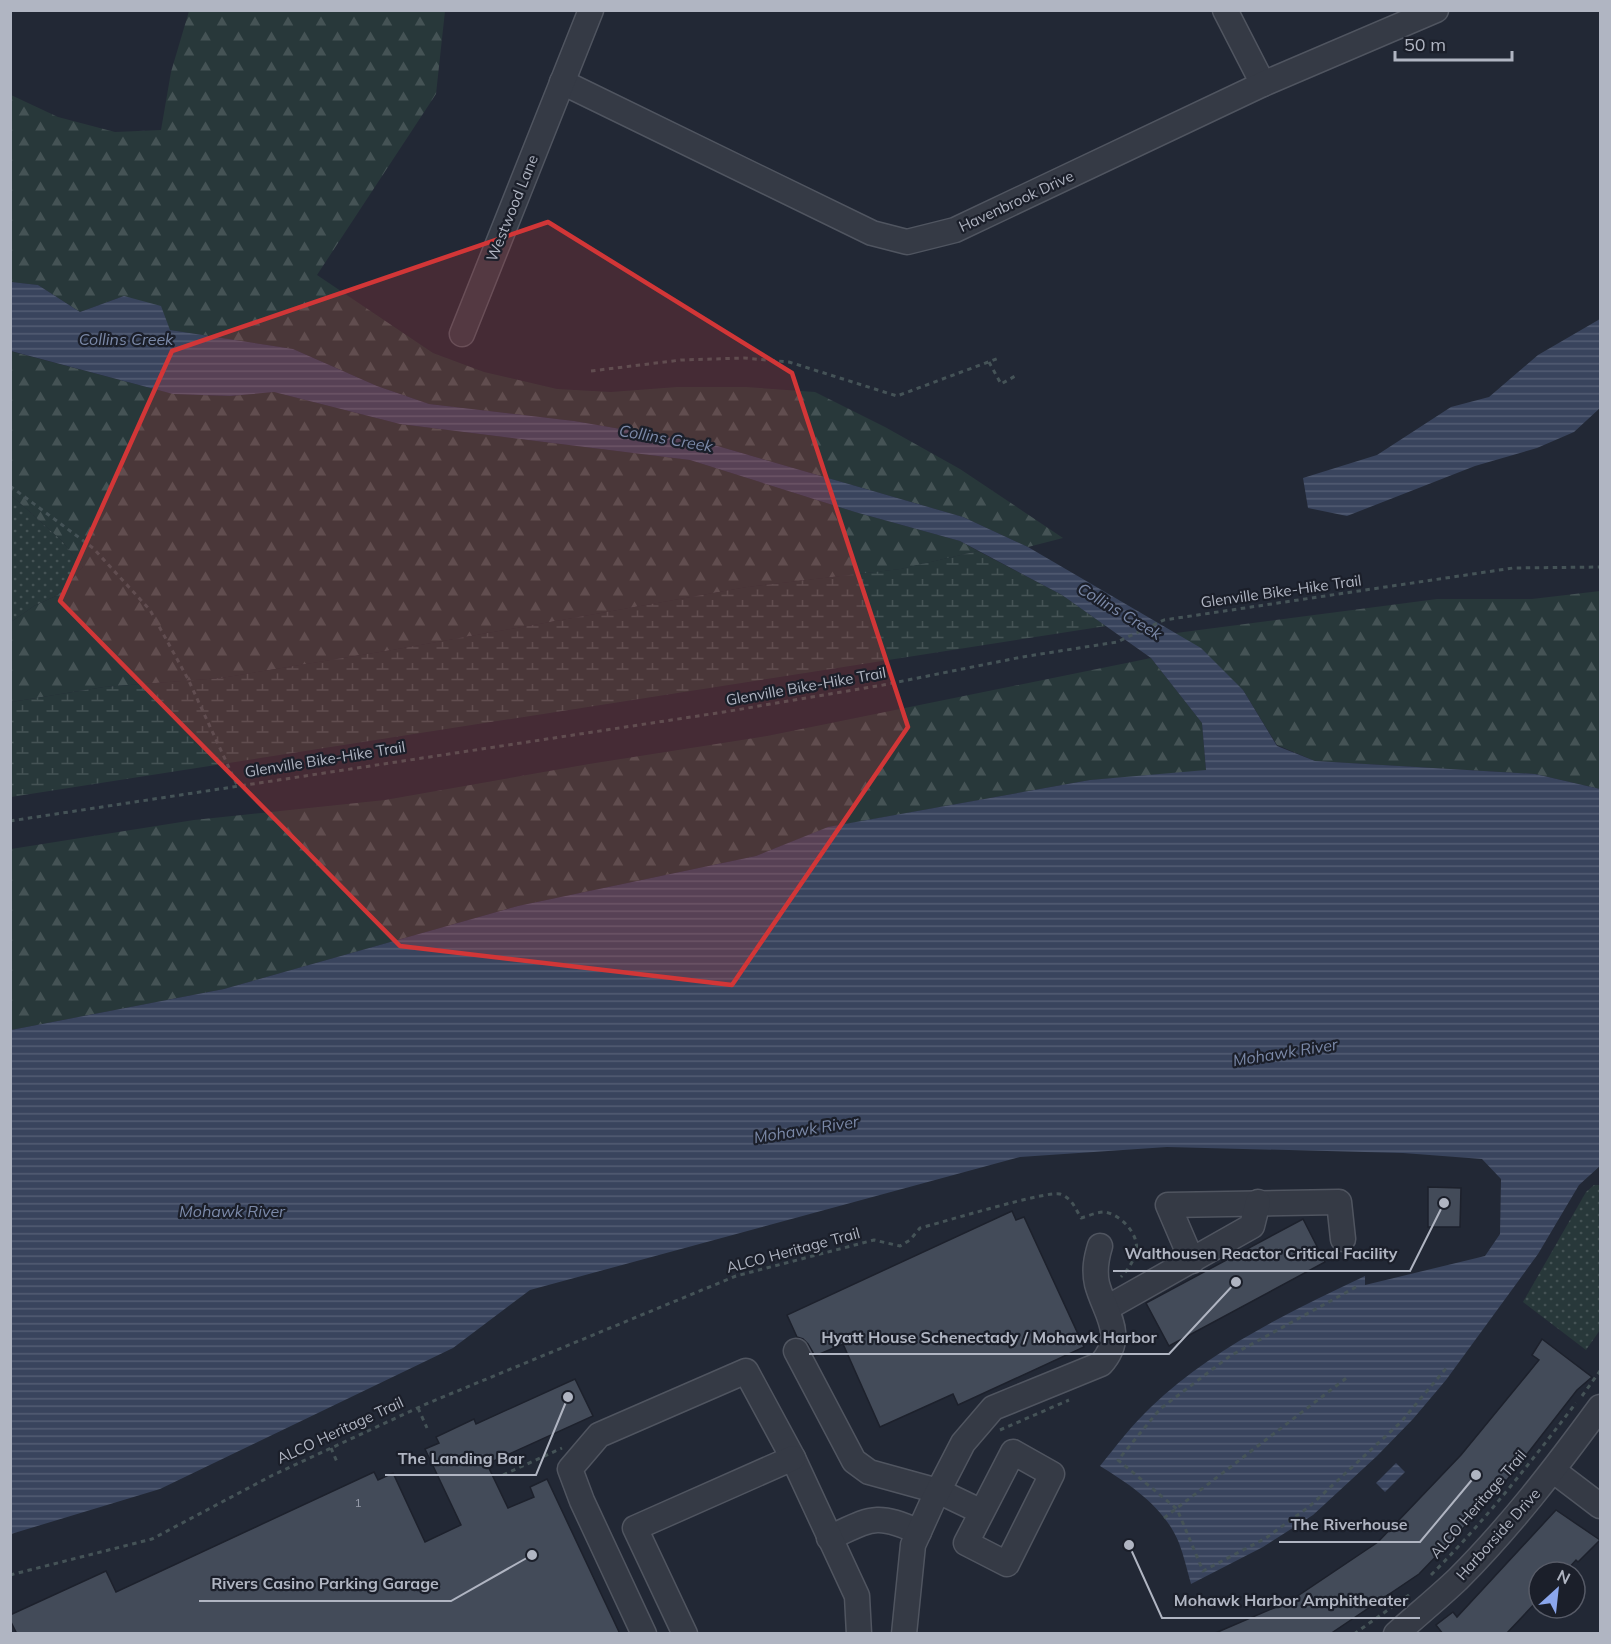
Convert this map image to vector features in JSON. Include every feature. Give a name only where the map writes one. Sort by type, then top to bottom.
[{"type":"street","name":"Westwood Lane","points":[[462,334],[591,10]]},
{"type":"street","points":[[1225,10],[1263,84]]},
{"type":"street","name":"Havenbrook Drive","points":[[562,82],[872,233],[907,242],[955,230],[1263,84],[1436,10]]},
{"type":"street","points":[[1114,1304],[1252,1226],[1258,1202]]},
{"type":"street","points":[[1192,1261],[1168,1205],[1339,1202],[1343,1239]]},
{"type":"street","points":[[904,1634],[913,1545],[963,1443],[993,1408],[1101,1364],[1110,1354],[1114,1341],[1114,1304],[1097,1283],[1095,1263],[1100,1246]]},
{"type":"street","points":[[796,1351],[854,1461],[869,1472],[938,1491],[982,1512]]},
{"type":"street","points":[[644,1634],[588,1541],[582,1501],[570,1469],[599,1435],[746,1371],[793,1458],[857,1596],[859,1634]]},
{"type":"street","name":"Harborside Drive","points":[[1396,1634],[1456,1581],[1498,1536],[1554,1471],[1600,1407]]},
{"type":"street","points":[[685,1634],[635,1528],[793,1458]]},
{"type":"street","points":[[1554,1471],[1600,1506]]},
{"type":"street","points":[[829,1538],[869,1520],[884,1519],[919,1532]]},
{"type":"path","points":[[591,371],[681,360],[744,358],[789,362],[897,396],[999,358]]},
{"type":"path","points":[[989,362],[1000,384],[1017,375]]},
{"type":"path","points":[[10,486],[93,548],[150,610],[188,679],[237,785]]},
{"type":"path","name":"Glenville Bike-Hike Trail","points":[[10,821],[724,712],[883,685],[1022,657],[1117,642],[1164,620],[1513,568],[1600,567]]},
{"type":"path","name":"ALCO Heritage Trail","points":[[10,1575],[152,1539],[273,1475],[418,1408],[736,1276],[874,1240],[900,1246],[910,1240],[920,1228],[1016,1202],[1058,1193],[1070,1199],[1081,1218],[1101,1212],[1117,1215],[1130,1228],[1137,1250],[1128,1269],[1116,1282],[1114,1304]]},
{"type":"path","points":[[1356,1287],[1230,1356],[1160,1409],[1118,1460],[1177,1509],[1203,1571],[1266,1538],[1310,1506],[1401,1422],[1448,1366]]},
{"type":"path","name":"ALCO Heritage Trail","points":[[1428,1578],[1508,1492],[1600,1371]]},
{"type":"path","points":[[1164,1518],[1349,1376]]},
{"type":"path","points":[[992,1436],[1069,1400]]},
{"type":"path","points":[[418,1408],[427,1428]]},
{"type":"path","points":[[331,1448],[337,1462]]},
{"type":"path","points":[[1354,1634],[1416,1590]]},
{"type":"highlighted area","points":[[548,222],[792,373],[908,727],[732,985],[400,946],[60,601],[172,351]]},
{"type":"green space","points":[[189,11],[445,11],[436,94],[317,275],[433,353],[484,372],[557,389],[611,392],[677,387],[746,387],[815,392],[885,427],[960,469],[1063,538],[1028,547],[963,517],[714,445],[574,421],[429,404],[377,386],[293,349],[170,330],[124,296],[80,312],[38,285],[11,282],[11,95],[58,117],[115,132],[161,130],[171,72]]},
{"type":"green space","points":[[10,351],[173,394],[230,396],[274,392],[400,424],[690,460],[855,512],[960,541],[978,551],[901,569],[747,587],[221,678],[104,687],[11,702],[11,622],[34,606],[58,595],[83,567],[61,540],[11,495]]},
{"type":"green space","points":[[11,495],[61,540],[83,567],[58,595],[34,606],[11,622]]},
{"type":"green space","points":[[978,551],[1062,595],[1106,626],[11,797],[11,702],[104,687],[221,678],[747,587],[900,569]]},
{"type":"green space","points":[[1600,591],[1600,789],[1535,774],[1315,761],[1277,745],[1243,690],[1176,633],[1437,599],[1532,599]]},
{"type":"green space","points":[[1151,658],[1202,723],[1206,771],[1090,780],[829,827],[756,856],[518,906],[224,989],[11,1030],[11,849],[194,820],[385,800],[767,736]]},
{"type":"green space","points":[[1594,1185],[1600,1185],[1600,1330],[1586,1350],[1523,1302],[1586,1192]]},
{"type":"water","name":"Mohawk River","points":[[11,282],[38,285],[80,312],[124,296],[161,306],[170,330],[293,349],[377,386],[429,404],[574,421],[714,445],[963,517],[1028,547],[1201,648],[1243,690],[1277,746],[1315,761],[1535,774],[1600,789],[1600,1166],[1579,1185],[1538,1254],[1446,1380],[1377,1456],[1313,1515],[1263,1547],[1191,1584],[1179,1543],[1165,1519],[1135,1489],[1100,1466],[1137,1421],[1174,1386],[1252,1333],[1365,1276],[1365,1285],[1485,1256],[1500,1234],[1501,1179],[1482,1159],[1403,1153],[1167,1147],[1020,1157],[530,1290],[453,1348],[160,1489],[11,1534],[11,1030],[224,989],[518,906],[756,856],[828,827],[1090,780],[1206,770],[1202,723],[1151,658],[1062,595],[960,541],[855,512],[690,460],[400,424],[274,392],[230,396],[173,394],[11,351]]},
{"type":"water","points":[[1600,319],[1600,408],[1574,432],[1537,448],[1475,466],[1347,516],[1308,508],[1303,478],[1377,455],[1451,407],[1489,397],[1538,355]]},
{"type":"water","points":[[1396,1463],[1405,1472],[1385,1492],[1376,1483]]},
{"type":"building","points":[[1428,1187],[1461,1188],[1460,1227],[1428,1227]]},
{"type":"building","points":[[1012,1211],[1016,1220],[1024,1217],[1084,1347],[958,1405],[953,1394],[880,1427],[843,1344],[815,1356],[808,1344],[797,1337],[787,1315]]},
{"type":"building","points":[[1303,1219],[1325,1262],[1169,1346],[1146,1303]]},
{"type":"building","points":[[1542,1339],[1592,1377],[1577,1390],[1496,1494],[1419,1574],[1330,1634],[1213,1634],[1290,1601],[1378,1542],[1461,1455],[1539,1360],[1532,1355]]},
{"type":"building","points":[[575,1379],[593,1416],[487,1464],[508,1508],[534,1497],[530,1487],[547,1479],[620,1634],[17,1634],[10,1620],[10,1615],[106,1571],[116,1592],[374,1472],[378,1480],[393,1473],[425,1542],[461,1525],[425,1449],[439,1443],[436,1437],[474,1419],[476,1424]]},
{"type":"building","points":[[1556,1510],[1600,1540],[1580,1560],[1527,1560],[1527,1612],[1506,1634],[1443,1634],[1436,1625],[1453,1612],[1457,1617]]},
{"type":"place","name":"Walthousen Reactor Critical Facility","points":[[1444,1203]]},
{"type":"place","name":"Hyatt House Schenectady / Mohawk Harbor","points":[[1236,1282]]},
{"type":"place","name":"The Landing Bar","points":[[568,1397]]},
{"type":"place","name":"The Riverhouse","points":[[1476,1475]]},
{"type":"place","name":"Mohawk Harbor Amphitheater","points":[[1129,1545]]},
{"type":"place","name":"Rivers Casino Parking Garage","points":[[532,1555]]},
{"type":"water label","name":"Collins Creek","points":[[126,339]]},
{"type":"water label","name":"Collins Creek","points":[[666,438]]},
{"type":"water label","name":"Collins Creek","points":[[1120,611]]}]
